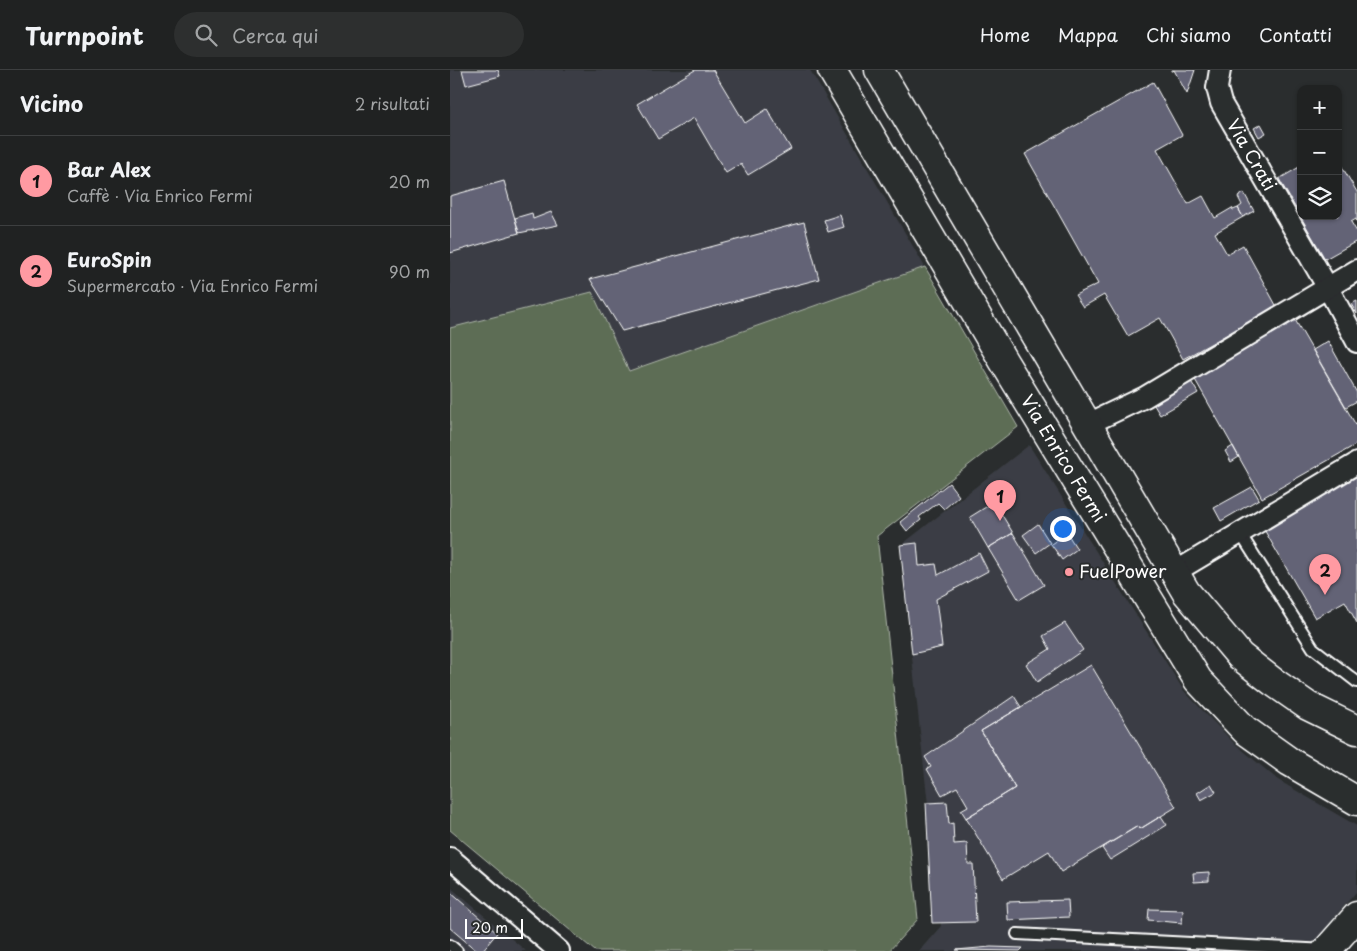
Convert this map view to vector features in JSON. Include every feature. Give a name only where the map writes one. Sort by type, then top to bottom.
[{"type":"street","name":"Via Enrico Fermi","points":[[832,70],[1004,362],[1198,680],[1245,730],[1290,762],[1354,802]]},
{"type":"street","points":[[879,70],[1186,592],[1240,656],[1308,706],[1357,730]]},
{"type":"street","name":"Via Crati","points":[[1220,70],[1217,88],[1221,103],[1328,288],[1357,342]]},
{"type":"street","points":[[1088,424],[1145,397],[1357,270]]},
{"type":"street","points":[[1175,572],[1357,463]]},
{"type":"street","points":[[450,858],[560,951]]},
{"type":"street","points":[[1327,950],[1357,916]]},
{"type":"lane","points":[[1240,533],[1312,648],[1357,682]]},
{"type":"lane","points":[[1018,934],[1327,950]]},
{"type":"lane","points":[[1177,942],[1184,951]]},
{"type":"lane","points":[[450,945],[457,951]]},
{"type":"shaded area","points":[[450,70],[810,70],[925,267],[629,371],[592,292],[450,328]]},
{"type":"shaded area","points":[[1029,445],[1184,691],[1233,742],[1278,780],[1357,826],[1357,891],[1306,951],[919,951],[941,926],[900,546]]},
{"type":"shaded area","points":[[450,887],[526,951],[450,951]]},
{"type":"green space","points":[[925,267],[1018,427],[877,536],[918,919],[889,951],[595,951],[450,830],[450,328],[592,292],[629,371]]},
{"type":"building","points":[[462,70],[498,70],[500,76],[466,85]]},
{"type":"building","points":[[695,70],[713,70],[745,123],[767,109],[791,149],[748,175],[741,164],[726,173],[694,118],[658,139],[637,104]]},
{"type":"building","points":[[1174,70],[1195,70],[1187,94]]},
{"type":"building","points":[[1153,82],[1182,135],[1157,149],[1188,204],[1203,196],[1215,218],[1232,208],[1233,210],[1238,208],[1243,217],[1215,233],[1227,254],[1243,245],[1277,307],[1183,359],[1160,318],[1128,336],[1104,295],[1083,307],[1075,295],[1098,284],[1025,154]]},
{"type":"building","points":[[1261,124],[1266,133],[1259,137],[1254,128]]},
{"type":"building","points":[[1342,167],[1357,192],[1357,222],[1356,219],[1351,222],[1357,232],[1357,241],[1325,259],[1303,220],[1342,220]]},
{"type":"building","points":[[1297,168],[1297,210],[1279,179]]},
{"type":"building","points":[[504,181],[519,233],[450,253],[450,196]]},
{"type":"building","points":[[1244,193],[1254,211],[1243,217],[1238,208],[1242,205],[1238,197]]},
{"type":"building","points":[[551,212],[558,225],[519,233],[515,218],[532,213],[533,219]]},
{"type":"building","points":[[840,215],[844,227],[828,232],[824,220]]},
{"type":"building","points":[[804,222],[819,279],[622,331],[590,279]]},
{"type":"building","points":[[1357,301],[1357,314],[1351,304]]},
{"type":"building","points":[[1294,318],[1357,427],[1357,444],[1262,498],[1193,376]]},
{"type":"building","points":[[1328,341],[1357,393],[1357,401],[1346,407],[1313,350]]},
{"type":"building","points":[[1189,378],[1198,393],[1160,415],[1151,400]]},
{"type":"building","points":[[1233,446],[1239,457],[1231,462],[1225,451]]},
{"type":"building","points":[[1357,472],[1357,623],[1345,601],[1315,618],[1262,526]]},
{"type":"building","points":[[949,483],[959,496],[944,509],[938,503],[919,517],[921,520],[907,531],[900,522]]},
{"type":"building","points":[[1252,487],[1259,499],[1221,521],[1214,508]]},
{"type":"building","points":[[994,502],[1013,533],[988,548],[970,517]]},
{"type":"building","points":[[1038,524],[1050,543],[1036,553],[1023,535]]},
{"type":"building","points":[[1013,533],[1044,585],[1019,600],[988,548]]},
{"type":"building","points":[[1067,533],[1077,549],[1062,560],[1051,544]]},
{"type":"building","points":[[917,543],[919,566],[936,564],[938,575],[979,553],[988,571],[936,599],[942,647],[912,654],[900,545]]},
{"type":"building","points":[[1065,623],[1083,650],[1037,682],[1026,664],[1050,649],[1043,636]]},
{"type":"building","points":[[1091,665],[1176,807],[1140,829],[1138,826],[1061,872],[1049,851],[1003,879],[966,818],[1015,788],[981,731]]},
{"type":"building","points":[[1014,696],[1021,707],[981,731],[1015,788],[966,818],[961,810],[968,806],[957,787],[942,795],[927,769],[931,767],[925,757]]},
{"type":"building","points":[[1211,784],[1216,792],[1201,800],[1197,793]]},
{"type":"building","points":[[947,802],[949,824],[953,823],[954,844],[967,843],[968,864],[973,864],[976,922],[932,923],[926,803]]},
{"type":"building","points":[[1161,816],[1167,825],[1110,860],[1102,848],[1138,826],[1140,829]]},
{"type":"building","points":[[1209,872],[1209,881],[1194,882],[1193,873]]},
{"type":"building","points":[[450,892],[497,933],[482,951],[477,951],[450,928]]},
{"type":"building","points":[[1068,900],[1069,917],[1008,920],[1007,902]]},
{"type":"building","points":[[1149,909],[1183,910],[1182,923],[1148,920]]},
{"type":"building","points":[[991,947],[1023,948],[1020,951],[956,950]]},
{"type":"place","name":"Bar Alex","points":[[1000,521]]},
{"type":"place","name":"FuelPower","points":[[1069,572]]},
{"type":"place","name":"EuroSpin","points":[[1325,595]]}]
